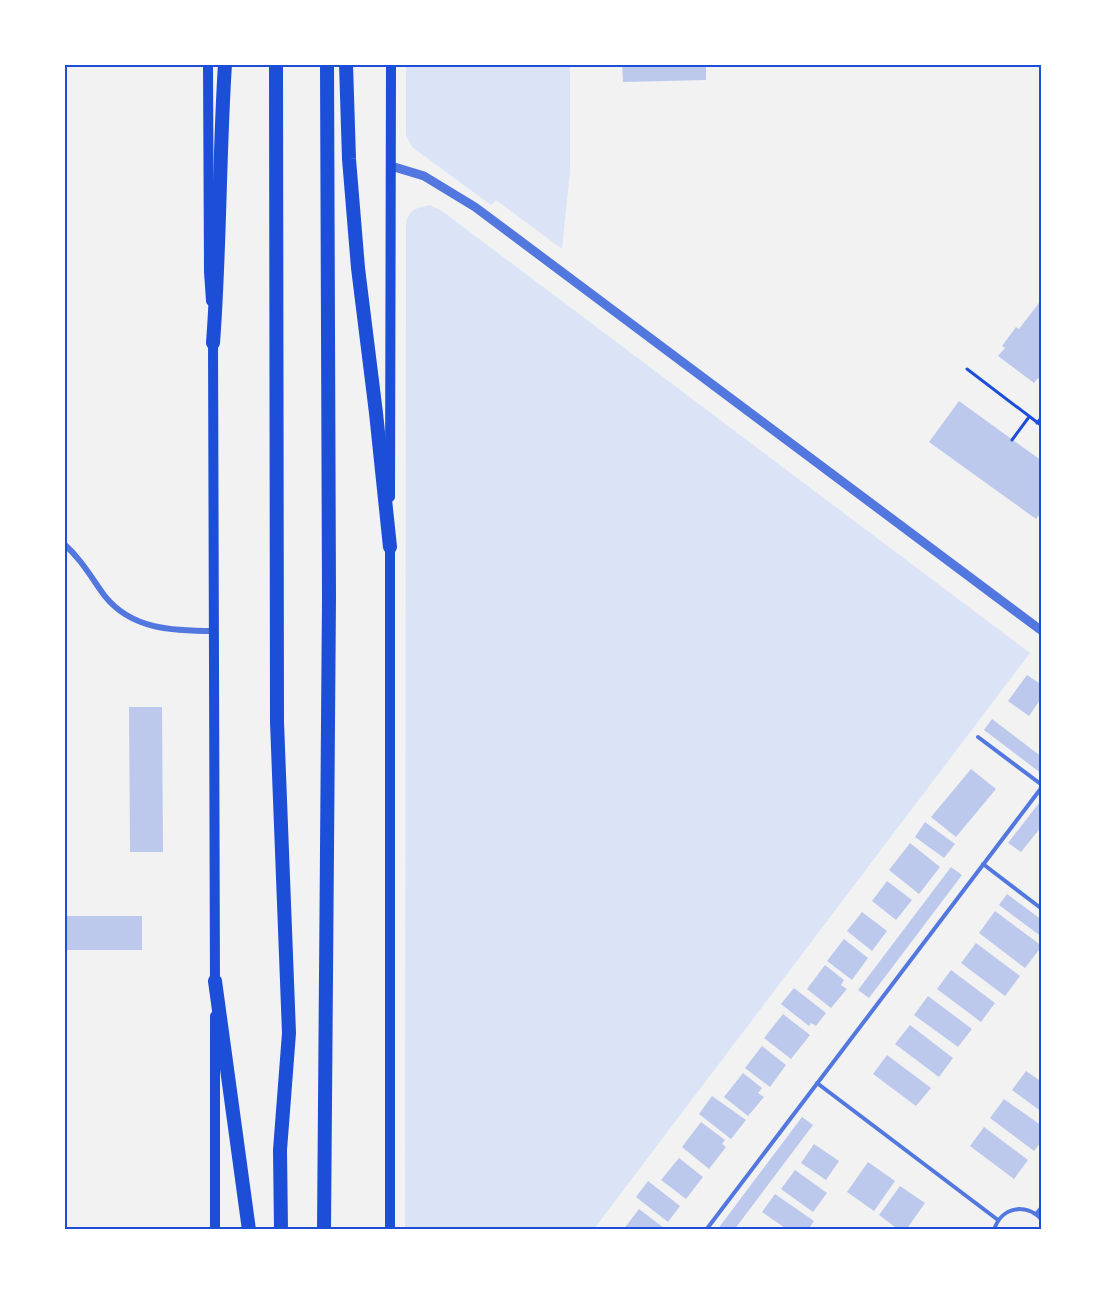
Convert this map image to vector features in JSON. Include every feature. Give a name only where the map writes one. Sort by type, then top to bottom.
[{"type":"highway","points":[[213,343],[219,274],[220,127],[225,64]]},
{"type":"highway","points":[[276,64],[277,722],[289,1032],[280,1150],[281,1230]]},
{"type":"highway","points":[[324,1230],[329,597],[327,64]]},
{"type":"highway","points":[[346,64],[349,159],[358,268],[390,548]]},
{"type":"highway","points":[[215,981],[249,1230]]},
{"type":"main road","points":[[208,64],[209,272],[213,343],[215,1230]]},
{"type":"main road","points":[[390,1230],[391,64]]},
{"type":"street","points":[[391,166],[424,176],[474,207],[1041,631]]},
{"type":"street","points":[[64,544],[75,554],[106,597],[135,620],[148,626],[180,631],[214,631]]},
{"type":"lane","points":[[706,1230],[1041,786],[978,736]]},
{"type":"lane","points":[[983,864],[1041,909]]},
{"type":"lane","points":[[817,1083],[998,1220]]},
{"type":"lane","points":[[1036,1214],[1041,1207]]},
{"type":"lane","points":[[994,1230],[998,1220],[1013,1209],[1025,1209],[1036,1214],[1041,1220]]},
{"type":"path","points":[[967,369],[1041,426]]},
{"type":"path","points":[[1012,440],[1029,416]]},
{"type":"path","points":[[1037,423],[1041,417]]},
{"type":"shaded area","points":[[406,65],[570,65],[570,172],[562,249],[496,200],[491,205],[412,147],[406,135]]},
{"type":"shaded area","points":[[430,205],[442,211],[1030,653],[594,1229],[405,1229],[406,223],[411,212]]},
{"type":"building","points":[[622,64],[706,64],[706,80],[623,82]]},
{"type":"building","points":[[1042,299],[1042,381],[1038,378],[1034,383],[998,356],[1005,348],[1002,346],[1016,327],[1019,329]]},
{"type":"building","points":[[959,401],[1042,461],[1042,511],[1036,519],[929,442]]},
{"type":"building","points":[[1027,675],[1042,685],[1042,697],[1029,716],[1008,701]]},
{"type":"building","points":[[129,707],[162,707],[163,852],[130,852]]},
{"type":"building","points":[[992,719],[1042,757],[1042,774],[984,730]]},
{"type":"building","points":[[971,769],[996,789],[956,837],[931,817]]},
{"type":"building","points":[[1039,803],[1042,805],[1042,826],[1021,852],[1008,843]]},
{"type":"building","points":[[925,822],[955,844],[944,858],[915,837]]},
{"type":"building","points":[[910,843],[940,867],[919,894],[889,870]]},
{"type":"building","points":[[951,867],[962,875],[869,998],[858,990]]},
{"type":"building","points":[[887,881],[912,900],[896,920],[872,901]]},
{"type":"building","points":[[1007,894],[1042,920],[1042,937],[999,905]]},
{"type":"building","points":[[995,911],[1042,946],[1025,968],[979,933]]},
{"type":"building","points":[[862,912],[887,931],[872,951],[847,931]]},
{"type":"building","points":[[64,916],[142,916],[142,950],[64,950]]},
{"type":"building","points":[[844,939],[868,958],[852,980],[827,961]]},
{"type":"building","points":[[976,943],[1020,976],[1005,996],[961,963]]},
{"type":"building","points":[[825,965],[844,980],[841,985],[847,989],[831,1008],[807,989]]},
{"type":"building","points":[[951,970],[995,1003],[981,1022],[937,989]]},
{"type":"building","points":[[794,988],[826,1013],[816,1026],[811,1023],[809,1026],[781,1004]]},
{"type":"building","points":[[928,996],[972,1029],[958,1047],[914,1015]]},
{"type":"building","points":[[783,1014],[810,1035],[791,1059],[764,1038]]},
{"type":"building","points":[[910,1025],[953,1058],[939,1077],[895,1044]]},
{"type":"building","points":[[762,1046],[786,1065],[770,1087],[745,1068]]},
{"type":"building","points":[[887,1055],[931,1088],[916,1106],[873,1074]]},
{"type":"building","points":[[1026,1071],[1042,1082],[1042,1112],[1012,1090]]},
{"type":"building","points":[[743,1073],[762,1088],[758,1093],[764,1097],[748,1116],[724,1097]]},
{"type":"building","points":[[712,1096],[746,1120],[731,1139],[699,1114]]},
{"type":"building","points":[[1004,1099],[1042,1126],[1042,1141],[1034,1151],[990,1118]]},
{"type":"building","points":[[802,1117],[813,1125],[734,1230],[717,1230]]},
{"type":"building","points":[[701,1122],[725,1140],[722,1144],[726,1147],[709,1169],[682,1147]]},
{"type":"building","points":[[984,1127],[1028,1160],[1014,1179],[970,1146]]},
{"type":"building","points":[[814,1144],[839,1161],[826,1180],[801,1163]]},
{"type":"building","points":[[679,1158],[703,1177],[686,1199],[661,1180]]},
{"type":"building","points":[[868,1162],[895,1181],[874,1211],[847,1192]]},
{"type":"building","points":[[795,1170],[827,1193],[813,1212],[781,1189]]},
{"type":"building","points":[[648,1181],[680,1206],[668,1222],[636,1197]]},
{"type":"building","points":[[900,1186],[925,1203],[906,1230],[899,1230],[879,1215]]},
{"type":"building","points":[[775,1194],[814,1221],[808,1230],[788,1230],[762,1212]]},
{"type":"building","points":[[639,1209],[664,1228],[663,1230],[623,1230]]}]
